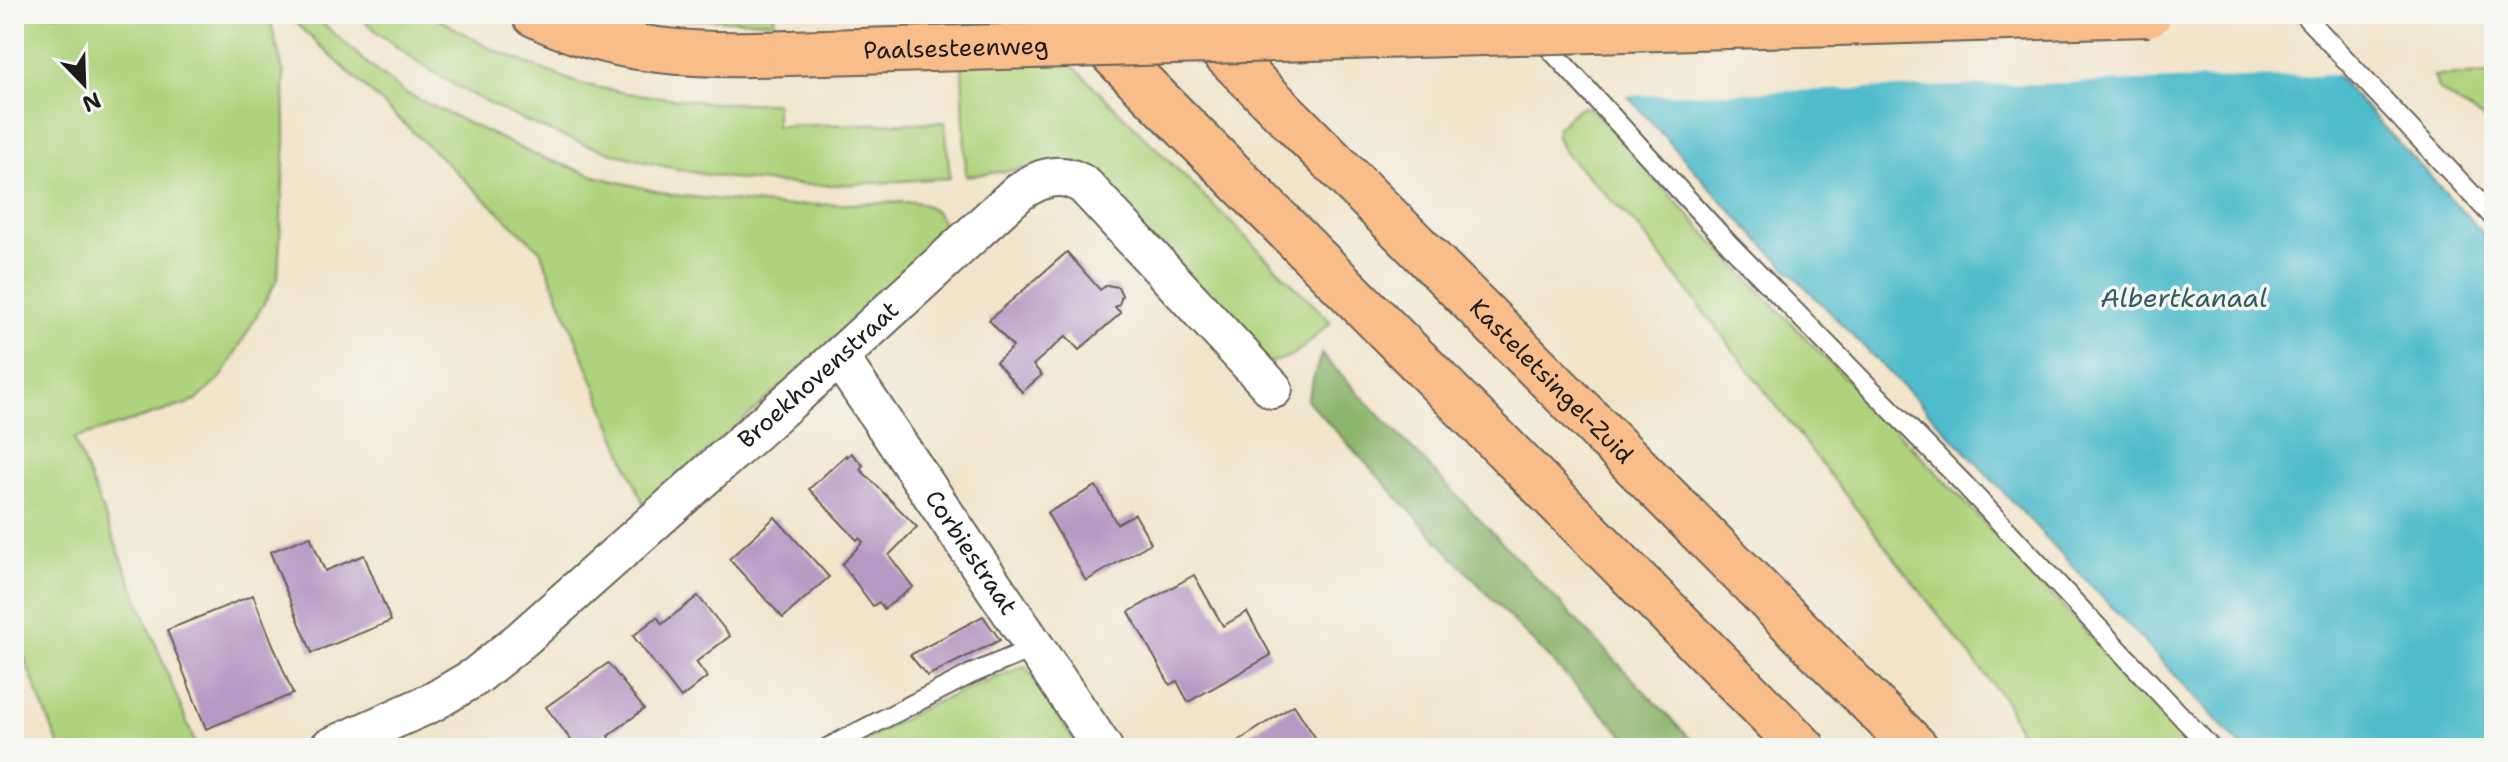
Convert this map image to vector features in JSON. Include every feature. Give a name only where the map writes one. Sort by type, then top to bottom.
[{"type":"main road","name":"Paalsesteenweg","points":[[534,14],[608,41],[667,52],[722,56],[2149,14]]},
{"type":"main road","points":[[1073,14],[1803,748]]},
{"type":"main road","name":"Kasteletsingel-Zuid","points":[[1186,14],[1916,748]]},
{"type":"street","name":"Broekhovenstraat","points":[[329,748],[433,702],[475,677],[522,639],[839,357],[1019,192],[1042,179],[1063,176],[1078,181],[1095,195],[1273,389]]},
{"type":"street","name":"Corbiestraat","points":[[839,357],[1103,748]]},
{"type":"lane","points":[[1519,14],[1729,244],[1964,484],[2211,748]]},
{"type":"lane","points":[[2303,14],[2494,218]]},
{"type":"lane","points":[[827,748],[971,674],[1036,647]]},
{"type":"green space","points":[[14,14],[269,14],[284,75],[285,139],[278,278],[223,375],[196,401],[74,439],[197,748],[60,748],[14,633]]},
{"type":"green space","points":[[286,14],[312,14],[405,93],[533,154],[598,177],[672,195],[781,206],[914,202],[928,206],[938,214],[943,226],[943,242],[645,508],[540,250]]},
{"type":"green space","points":[[356,14],[430,14],[490,48],[581,84],[626,93],[714,103],[776,103],[776,126],[945,122],[950,178],[810,185],[687,171],[627,157],[568,138],[456,86],[404,52]]},
{"type":"green space","points":[[651,14],[774,14],[775,21],[681,19]]},
{"type":"green space","points":[[960,14],[1021,14],[1331,322],[1293,354],[1265,363],[1079,162],[966,176]]},
{"type":"green space","points":[[2494,74],[2494,126],[2439,90],[2434,76]]},
{"type":"green space","points":[[1590,107],[1726,256],[1951,487],[2194,748],[2027,748],[2006,702],[1638,227],[1563,151],[1557,128],[1578,108]]},
{"type":"green space","points":[[1321,354],[1699,748],[1636,748],[1509,617],[1307,400]]},
{"type":"green space","points":[[1025,666],[1079,748],[852,748],[929,705]]},
{"type":"water","name":"Albertkanaal","points":[[1554,14],[2278,14],[2494,245],[2494,748],[2243,748],[1939,423],[1743,224]]},
{"type":"pier","points":[[1550,14],[2284,14],[2341,75],[1622,96]]},
{"type":"building","points":[[1067,252],[1100,290],[1107,285],[1118,287],[1122,295],[1119,305],[1115,307],[1121,313],[1079,350],[1066,336],[1033,365],[1042,375],[1022,392],[996,362],[1013,347],[989,320]]},
{"type":"building","points":[[851,453],[863,465],[860,469],[917,527],[889,555],[913,587],[884,609],[879,602],[873,606],[842,564],[863,542],[859,538],[857,540],[809,489]]},
{"type":"building","points":[[1096,486],[1117,524],[1135,514],[1151,543],[1086,581],[1047,513]]},
{"type":"building","points":[[775,517],[829,577],[783,618],[729,559]]},
{"type":"building","points":[[310,536],[325,571],[364,555],[391,621],[312,653],[270,552]]},
{"type":"building","points":[[1194,575],[1223,626],[1247,612],[1271,655],[1188,702],[1177,681],[1170,685],[1129,612]]},
{"type":"building","points":[[253,595],[293,694],[206,729],[167,630]]},
{"type":"building","points":[[698,596],[730,636],[696,662],[707,677],[681,698],[633,636],[657,617],[662,624]]},
{"type":"building","points":[[983,616],[1000,640],[927,676],[910,655]]},
{"type":"building","points":[[608,663],[644,709],[608,736],[616,748],[577,748],[546,707]]},
{"type":"building","points":[[1294,705],[1322,748],[1246,748],[1240,740]]}]
